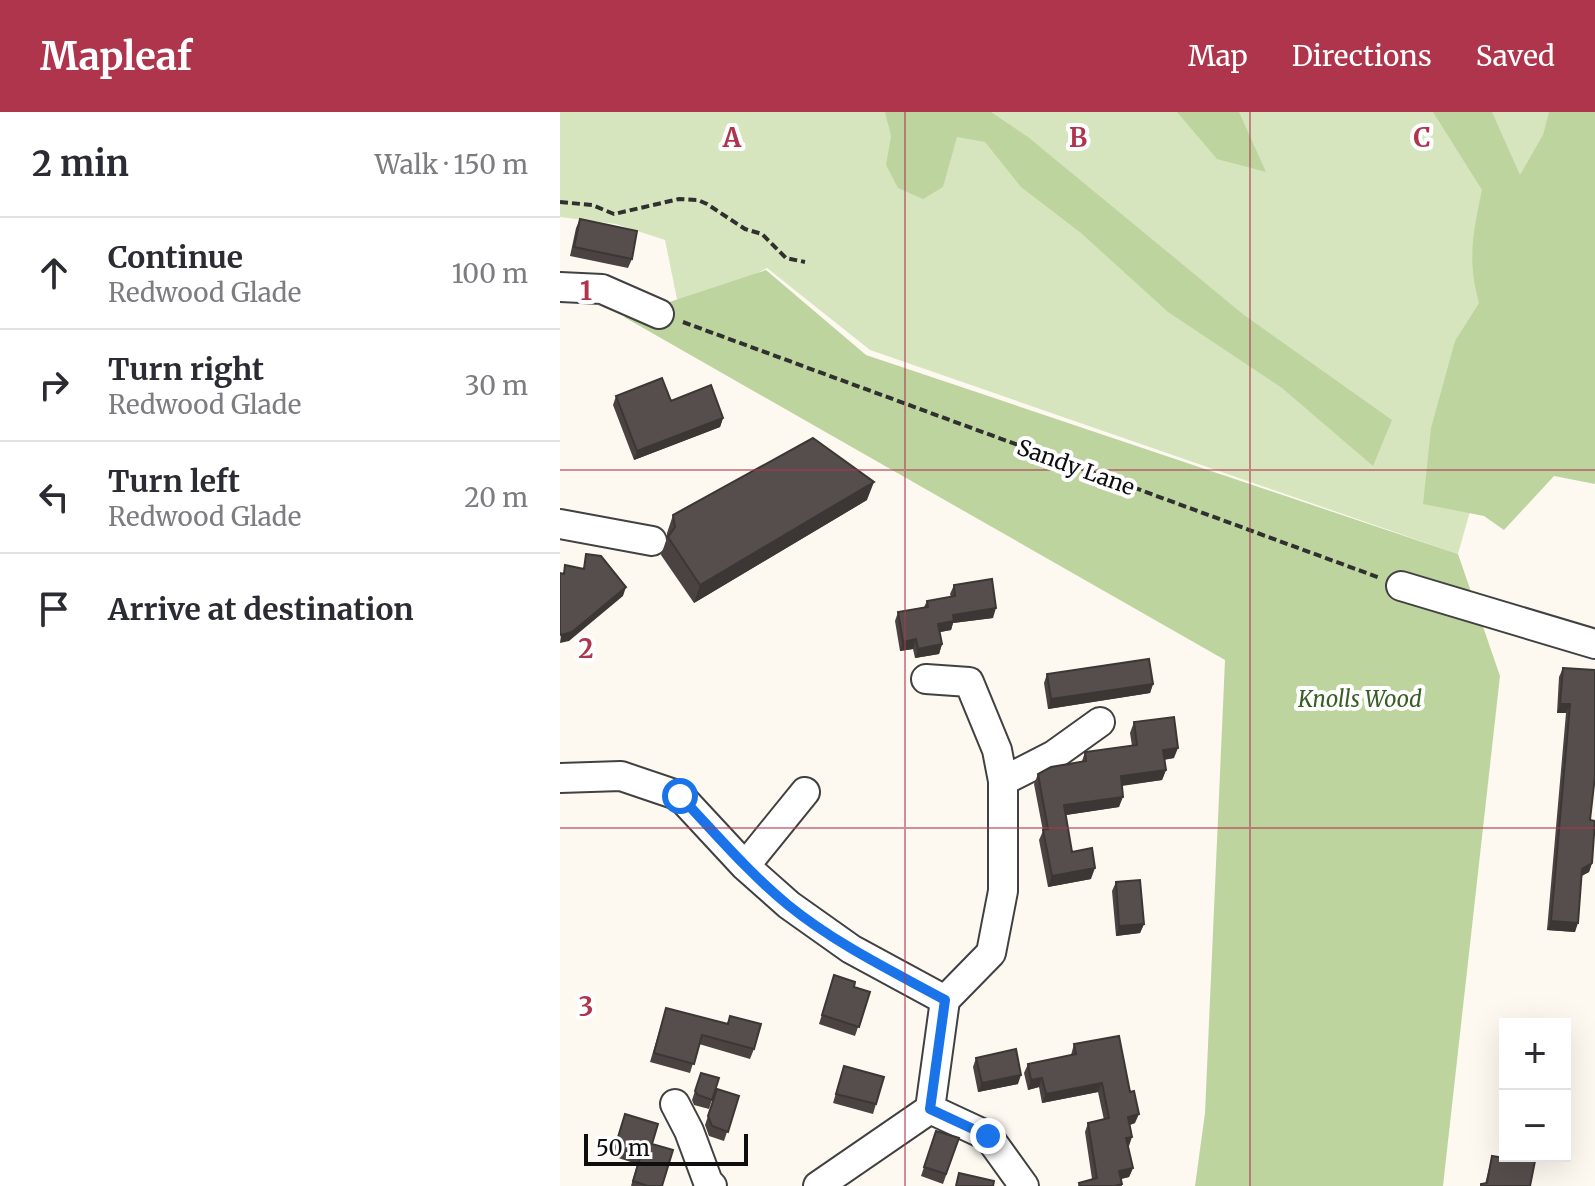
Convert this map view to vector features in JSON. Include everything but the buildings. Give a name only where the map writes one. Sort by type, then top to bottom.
[{"type":"street","points":[[560,287],[602,289],[659,314]]},
{"type":"street","points":[[560,524],[652,541]]},
{"type":"street","points":[[1401,586],[1595,644]]},
{"type":"street","points":[[818,1186],[930,1109],[945,1000],[991,953],[1003,891],[1003,781],[997,750],[969,682],[926,679]]},
{"type":"street","points":[[1003,781],[1054,755],[1100,722]]},
{"type":"street","points":[[560,778],[621,776],[680,796],[745,866],[789,905],[851,949],[945,1000]]},
{"type":"street","points":[[745,866],[805,792]]},
{"type":"street","points":[[675,1104],[712,1186]]},
{"type":"street","points":[[930,1109],[988,1136],[1024,1186]]},
{"type":"path","points":[[560,202],[592,205],[614,214],[664,201],[698,200],[745,229],[762,234],[786,258],[805,262]]},
{"type":"path","name":"Sandy Lane","points":[[659,314],[1401,586]]},
{"type":"green space","points":[[560,112],[1595,112],[1508,377],[1458,554],[870,350],[767,268],[680,314],[665,240],[616,224],[560,217]]},
{"type":"green space","points":[[885,112],[991,112],[1028,137],[1244,315],[1392,420],[1373,466],[1282,388],[1168,312],[1081,233],[1021,187],[985,142],[957,137],[943,187],[923,199],[898,188],[886,165],[891,136]]},
{"type":"green space","points":[[1177,112],[1239,112],[1266,172],[1217,159]]},
{"type":"green space","points":[[1433,112],[1492,112],[1520,175],[1543,135],[1549,112],[1595,112],[1595,484],[1554,476],[1504,530],[1484,516],[1423,504],[1431,428],[1455,341],[1479,303],[1473,273],[1473,246],[1482,190]]},
{"type":"green space","name":"Knolls Wood","points":[[766,270],[866,355],[1458,554],[1500,676],[1443,1186],[1195,1186],[1205,1113],[1225,660],[624,317]]},
{"type":"route","points":[[680,796],[745,866],[789,905],[851,949],[945,1000],[930,1109],[988,1136]]}]
